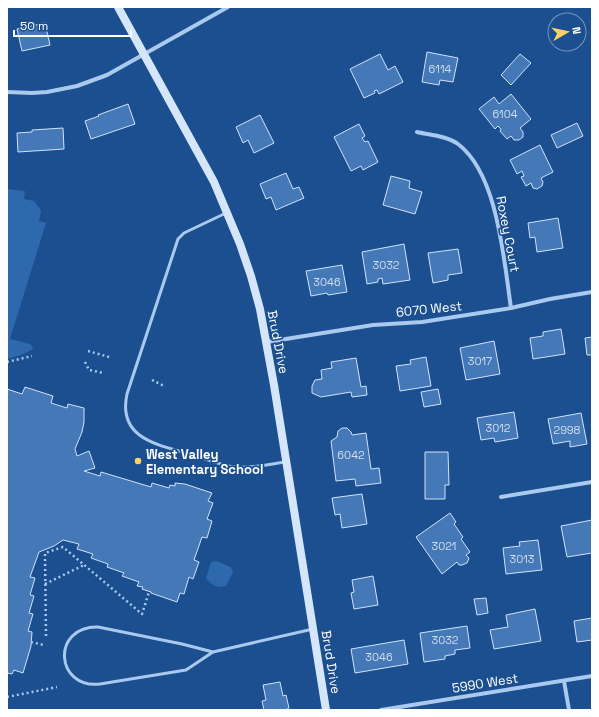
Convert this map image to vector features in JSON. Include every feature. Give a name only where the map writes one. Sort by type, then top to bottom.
[{"type":"main road","name":"Brud Drive","points":[[118,7],[202,159],[228,213],[251,276],[267,342],[326,710]]},
{"type":"street","points":[[7,92],[47,92],[77,86],[107,75],[228,7]]},
{"type":"street","name":"Roxey Court","points":[[417,132],[441,137],[457,143],[467,152],[482,176],[491,196],[495,211],[511,308]]},
{"type":"street","name":"6070 West","points":[[267,342],[373,325],[422,322],[511,308],[550,299],[592,292]]},
{"type":"street","points":[[501,497],[592,482]]},
{"type":"street","name":"5990 West","points":[[381,710],[592,676]]},
{"type":"street","points":[[564,681],[569,710]]},
{"type":"lane","points":[[228,213],[184,233],[178,239],[127,394],[125,411],[130,426],[139,436],[150,442],[234,467],[263,465],[287,461]]},
{"type":"lane","points":[[213,652],[182,644],[98,627],[90,627],[76,632],[70,638],[64,652],[64,660],[71,675],[84,684],[92,685],[186,670],[213,652],[313,629]]},
{"type":"path","points":[[88,351],[109,356]]},
{"type":"path","points":[[7,362],[32,356]]},
{"type":"path","points":[[85,362],[89,370],[104,373]]},
{"type":"path","points":[[152,380],[164,386]]},
{"type":"path","points":[[46,636],[45,553],[63,547],[142,614],[149,592]]},
{"type":"path","points":[[45,584],[84,565]]},
{"type":"path","points":[[31,642],[44,645]]},
{"type":"path","points":[[7,697],[57,687]]},
{"type":"shaded area","points":[[7,189],[25,191],[24,199],[34,201],[41,210],[39,221],[46,223],[10,339],[30,344],[33,349],[21,355],[7,359]]},
{"type":"shaded area","points":[[216,561],[231,567],[233,572],[226,586],[215,586],[206,578],[211,562]]},
{"type":"building","points":[[45,23],[50,45],[22,51],[17,29]]},
{"type":"building","points":[[427,52],[458,58],[453,82],[440,80],[439,85],[422,82]]},
{"type":"building","points":[[380,54],[388,70],[395,66],[403,82],[379,94],[377,90],[374,91],[375,93],[364,98],[350,69]]},
{"type":"building","points":[[520,54],[531,63],[511,85],[501,75]]},
{"type":"building","points":[[511,94],[531,119],[520,128],[523,132],[523,137],[519,140],[514,140],[511,136],[507,139],[500,131],[501,129],[498,126],[495,129],[479,109],[494,97],[499,104]]},
{"type":"building","points":[[128,104],[135,124],[91,139],[85,121]]},
{"type":"building","points":[[260,115],[274,143],[254,153],[248,140],[243,143],[236,127]]},
{"type":"building","points":[[577,123],[583,136],[557,148],[551,135]]},
{"type":"building","points":[[359,124],[365,136],[362,138],[365,142],[368,141],[378,162],[363,170],[361,166],[351,171],[334,137]]},
{"type":"building","points":[[63,128],[64,149],[18,152],[17,133],[32,132],[32,130]]},
{"type":"building","points":[[540,145],[553,172],[541,178],[543,182],[542,186],[537,189],[533,188],[531,183],[526,186],[521,177],[524,176],[522,171],[517,174],[510,160]]},
{"type":"building","points":[[286,173],[293,189],[299,187],[304,198],[276,210],[271,197],[266,199],[260,184]]},
{"type":"building","points":[[391,176],[410,181],[409,188],[422,192],[415,214],[383,205]]},
{"type":"building","points":[[558,218],[563,248],[537,252],[535,237],[530,238],[528,223]]},
{"type":"building","points":[[404,244],[410,280],[383,284],[382,278],[378,279],[378,282],[367,284],[362,252]]},
{"type":"building","points":[[458,249],[462,273],[448,275],[448,280],[433,283],[428,253]]},
{"type":"building","points":[[342,265],[347,292],[328,295],[327,293],[311,296],[306,271]]},
{"type":"building","points":[[561,329],[565,354],[533,359],[530,338],[543,336],[543,332]]},
{"type":"building","points":[[592,337],[592,355],[587,355],[585,338]]},
{"type":"building","points":[[494,341],[500,374],[466,380],[460,348]]},
{"type":"building","points":[[426,357],[431,386],[400,391],[396,366],[411,364],[410,360]]},
{"type":"building","points":[[356,358],[361,387],[366,386],[367,395],[352,397],[351,392],[321,397],[312,393],[312,386],[315,380],[322,379],[321,370],[332,368],[331,362]]},
{"type":"building","points":[[25,387],[53,396],[51,403],[67,408],[68,404],[84,408],[82,432],[75,449],[77,456],[89,451],[95,468],[84,471],[100,476],[101,472],[151,487],[152,483],[169,488],[170,485],[175,486],[175,483],[185,484],[212,493],[208,501],[213,503],[207,519],[212,521],[207,538],[202,537],[194,560],[199,562],[193,579],[189,577],[184,594],[180,593],[177,602],[142,589],[143,587],[137,586],[139,582],[122,576],[124,573],[107,567],[108,564],[91,558],[93,554],[77,549],[79,544],[63,540],[54,546],[39,552],[30,577],[35,578],[30,595],[34,596],[29,613],[33,614],[28,631],[32,632],[31,646],[23,673],[14,670],[12,674],[7,673],[7,389],[22,394]]},
{"type":"building","points":[[438,389],[441,404],[424,407],[421,392]]},
{"type":"building","points":[[514,412],[518,438],[495,442],[494,438],[481,440],[477,418]]},
{"type":"building","points":[[581,413],[587,444],[570,447],[570,441],[553,444],[548,419]]},
{"type":"building","points":[[342,428],[347,428],[352,435],[366,433],[371,469],[379,468],[381,483],[356,486],[355,479],[336,481],[331,441],[337,437],[338,431]]},
{"type":"building","points":[[425,452],[448,452],[449,485],[445,485],[445,499],[425,499]]},
{"type":"building","points":[[362,494],[367,524],[342,528],[340,514],[335,515],[332,498]]},
{"type":"building","points":[[450,513],[456,522],[454,524],[463,537],[461,539],[470,552],[466,555],[469,558],[467,563],[459,565],[457,562],[442,574],[416,537]]},
{"type":"building","points":[[592,520],[592,553],[567,557],[561,526]]},
{"type":"building","points":[[538,540],[542,570],[506,574],[503,548],[520,546],[519,542]]},
{"type":"building","points":[[373,576],[378,605],[354,609],[351,593],[354,592],[352,580]]},
{"type":"building","points":[[486,598],[488,613],[477,615],[474,599]]},
{"type":"building","points":[[535,609],[541,641],[494,649],[490,630],[508,627],[506,615]]},
{"type":"building","points":[[592,618],[592,640],[577,642],[574,621]]},
{"type":"building","points":[[467,626],[470,648],[455,650],[455,654],[445,656],[445,659],[424,662],[420,633]]},
{"type":"building","points":[[404,640],[408,664],[355,673],[351,649]]},
{"type":"building","points":[[280,682],[283,696],[286,695],[289,708],[287,710],[264,710],[262,701],[266,700],[263,685]]},
{"type":"place","name":"West Valley Elementary School","points":[[138,461]]}]
